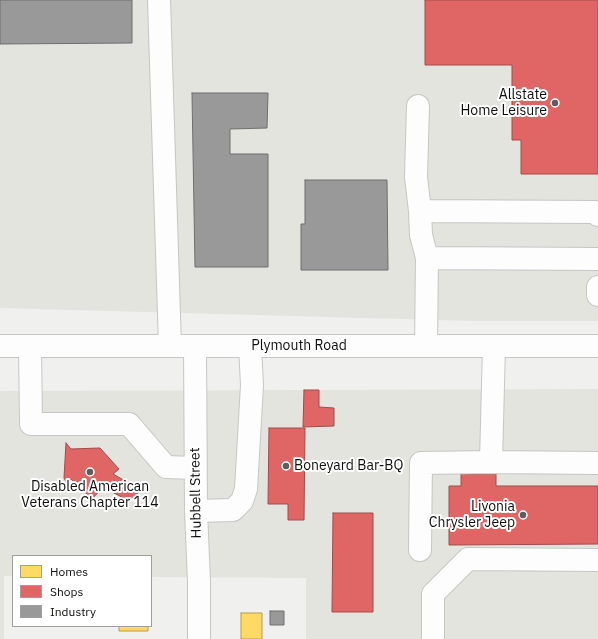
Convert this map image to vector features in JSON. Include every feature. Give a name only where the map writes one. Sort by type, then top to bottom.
[{"type":"main road","points":[[159,0],[170,346]]},
{"type":"main road","points":[[418,106],[416,177],[421,235],[427,258],[426,346]]},
{"type":"main road","points":[[420,211],[597,213]]},
{"type":"main road","points":[[427,258],[598,259]]},
{"type":"main road","points":[[598,287],[598,296]]},
{"type":"main road","name":"Plymouth Road","points":[[0,346],[598,346]]},
{"type":"main road","points":[[30,346],[31,424],[129,424],[166,467],[195,468]]},
{"type":"main road","name":"Hubbell Street","points":[[195,346],[195,468],[199,582],[198,639]]},
{"type":"main road","points":[[196,510],[233,510],[242,501],[246,489],[252,385],[250,346]]},
{"type":"main road","points":[[491,462],[494,346]]},
{"type":"main road","points":[[420,550],[421,463],[598,463]]},
{"type":"main road","points":[[433,639],[433,594],[468,559],[598,560]]},
{"type":"shaded area","points":[[0,0],[598,0],[598,321],[474,321],[0,308]]},
{"type":"shaded area","points":[[598,389],[598,639],[306,639],[306,578],[152,577],[152,555],[12,555],[12,576],[4,576],[4,639],[0,639],[0,391]]},
{"type":"building: Homes","points":[[241,613],[262,613],[262,639],[241,639]]},
{"type":"building: Homes","points":[[119,627],[148,627],[148,631],[119,631]]},
{"type":"building: Shops","name":"Allstate Home Leisure","points":[[425,0],[598,0],[598,174],[521,174],[521,140],[512,140],[512,65],[425,65]]},
{"type":"building: Shops","points":[[304,390],[319,390],[319,407],[334,408],[334,426],[303,427]]},
{"type":"building: Shops","name":"Boneyard Bar-BQ","points":[[269,428],[305,428],[304,520],[288,520],[288,504],[268,504]]},
{"type":"building: Shops","name":"Disabled American Veterans Chapter 114","points":[[66,443],[71,449],[100,448],[119,469],[113,474],[141,490],[129,501],[103,487],[92,499],[71,479],[67,484],[64,478]]},
{"type":"building: Shops","name":"Livonia Chrysler Jeep","points":[[461,474],[496,474],[496,486],[598,486],[598,544],[449,545],[449,486],[461,486]]},
{"type":"building: Shops","points":[[333,513],[373,513],[373,612],[332,612]]},
{"type":"building: Industry","points":[[0,0],[132,0],[132,43],[0,44]]},
{"type":"building: Industry","points":[[192,93],[268,93],[267,128],[230,129],[230,154],[268,154],[268,267],[195,267]]},
{"type":"building: Industry","points":[[305,180],[387,180],[388,270],[301,270],[301,224],[305,224]]},
{"type":"building: Industry","points":[[270,611],[284,611],[284,625],[270,625]]},
{"type":"place","name":"Allstate Home Leisure","points":[[555,103]]},
{"type":"place","name":"Boneyard Bar-BQ","points":[[286,466]]},
{"type":"place","name":"Disabled American Veterans Chapter 114","points":[[90,472]]},
{"type":"place","name":"Livonia Chrysler Jeep","points":[[523,515]]}]
